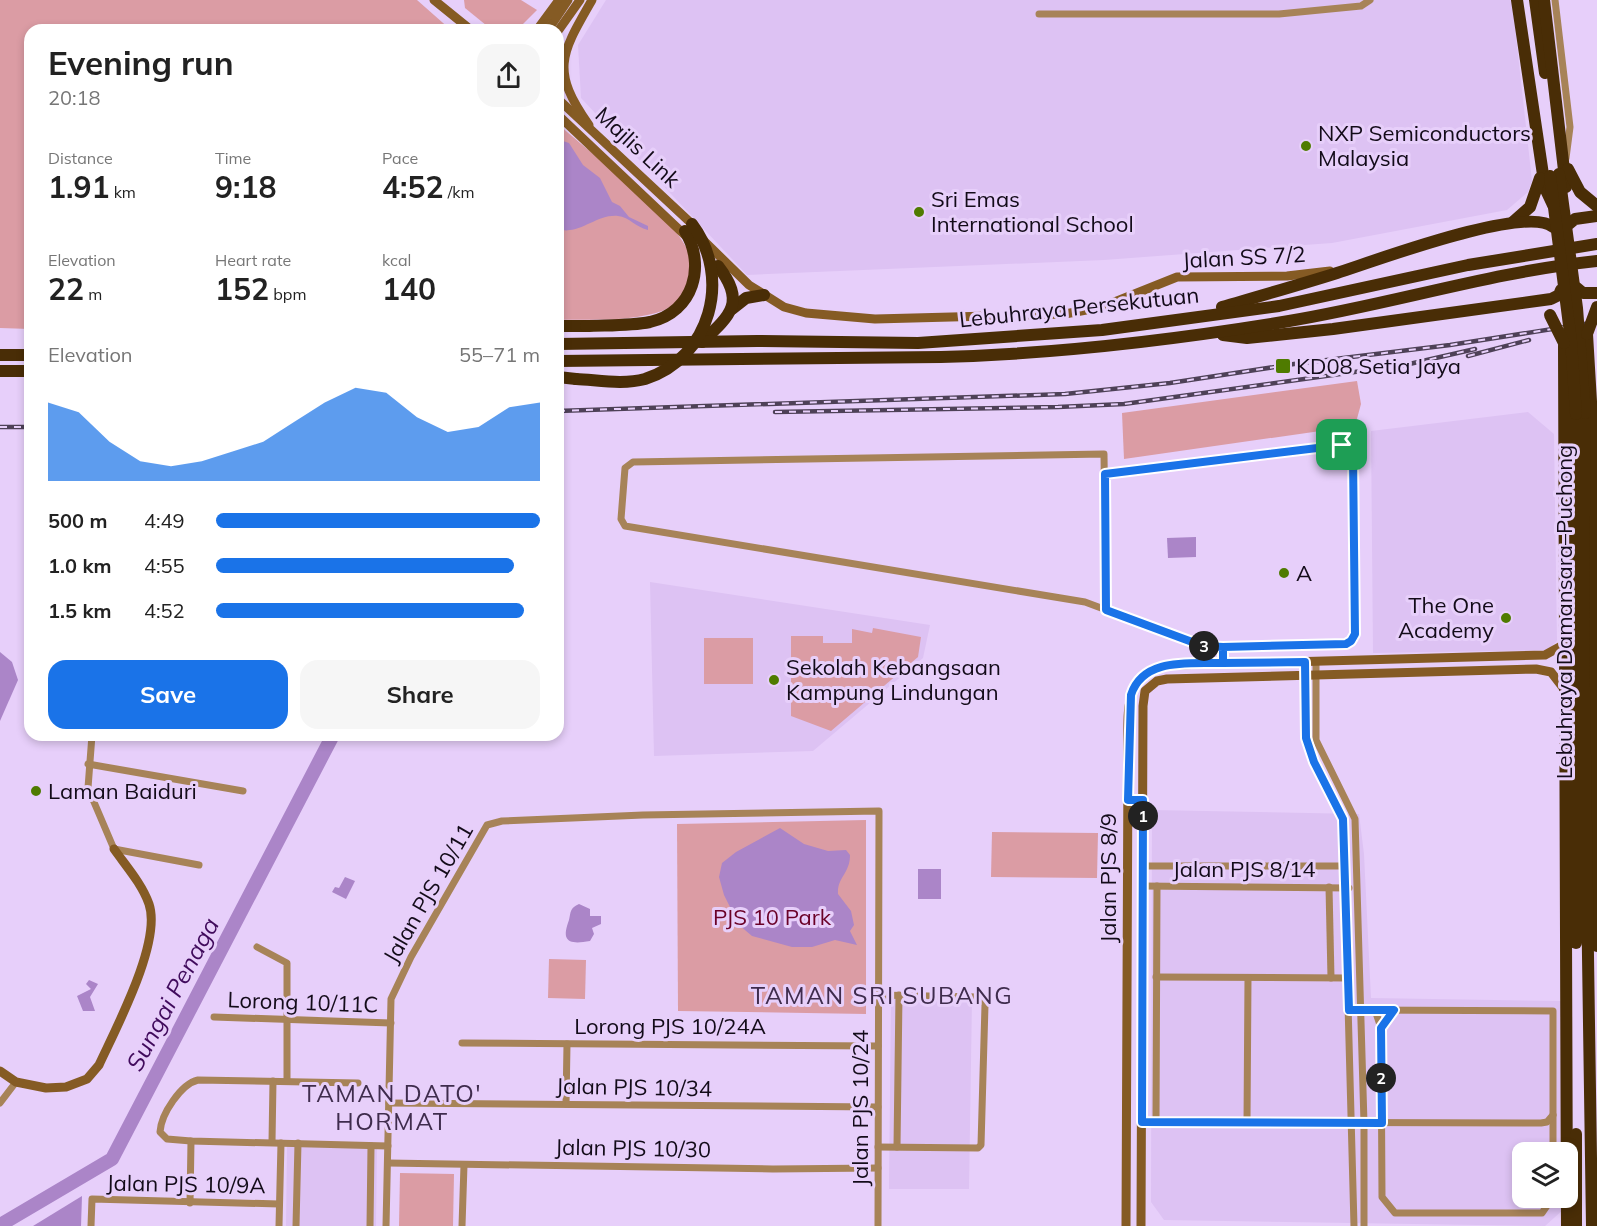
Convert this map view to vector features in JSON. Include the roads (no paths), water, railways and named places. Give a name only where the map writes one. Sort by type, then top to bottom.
[{"type":"highway","points":[[1517,0],[1541,165],[1548,197],[1569,224],[1573,292],[1564,310],[1568,1224]]},
{"type":"highway","name":"Lebuhraya Damansara–Puchong","points":[[1526,0],[1572,351],[1580,742],[1592,1120],[1592,1226]]},
{"type":"highway","name":"Lebuhraya Damansara–Puchong","points":[[1535,0],[1580,341],[1586,492],[1576,912],[1577,1178],[1568,1224]]},
{"type":"highway","points":[[1190,317],[1440,239],[1512,223],[1548,224],[1560,213],[1566,195],[1544,0]]},
{"type":"highway","points":[[1560,139],[1574,184],[1597,206]]},
{"type":"highway","points":[[1512,223],[1524,214],[1535,198],[1541,165]]},
{"type":"highway","points":[[1569,224],[1575,219],[1597,216]]},
{"type":"highway","points":[[1548,224],[1573,292],[1583,308],[1587,337],[1594,452],[1593,678],[1597,946]]},
{"type":"highway","points":[[564,326],[649,322],[678,307],[689,293],[697,269],[696,255],[688,227]]},
{"type":"highway","points":[[564,378],[616,382],[643,379],[670,367],[691,347],[707,320],[714,291],[711,260],[705,243],[688,227]]},
{"type":"highway","name":"Lebuhraya Persekutuan","points":[[564,344],[918,343],[992,340],[1102,330],[1279,306],[1468,266],[1597,244]]},
{"type":"highway","name":"Lebuhraya Persekutuan","points":[[564,361],[1001,356],[1207,333],[1290,321],[1519,272],[1597,261]]},
{"type":"highway","points":[[718,266],[731,282],[734,296],[732,309]]},
{"type":"highway","points":[[1207,333],[1247,338],[1525,303],[1551,299],[1573,292],[1597,293]]},
{"type":"highway","points":[[702,342],[724,321],[732,309],[746,298],[764,295]]},
{"type":"highway","points":[[1525,303],[1550,315],[1564,344]]},
{"type":"highway","points":[[1587,337],[1597,307]]},
{"type":"highway","points":[[0,355],[24,355]]},
{"type":"highway","points":[[0,371],[24,371]]},
{"type":"highway","points":[[1567,859],[1576,912]]},
{"type":"highway","points":[[1592,1120],[1597,1084]]},
{"type":"street","points":[[434,0],[446,4],[465,24]]},
{"type":"street","points":[[542,24],[559,0]]},
{"type":"street","points":[[552,24],[568,0]]},
{"type":"street","points":[[563,24],[580,0]]},
{"type":"street","points":[[564,46],[592,0]]},
{"type":"street","points":[[1039,14],[1279,14],[1361,6],[1370,0]]},
{"type":"street","points":[[1555,0],[1570,127],[1566,159]]},
{"type":"street","points":[[567,43],[565,80],[573,102],[602,143]]},
{"type":"street","points":[[564,107],[602,143]]},
{"type":"street","name":"Majlis Link","points":[[564,107],[688,227]]},
{"type":"street","name":"Majlis Link","points":[[564,118],[688,227]]},
{"type":"street","points":[[564,119],[718,266]]},
{"type":"street","name":"Jalan SS 7/2","points":[[602,143],[664,200],[749,285],[784,307],[806,313],[875,319],[1065,314],[1102,307],[1177,277],[1287,276],[1365,264]]},
{"type":"street","points":[[1105,474],[1311,447],[1342,445],[1351,448],[1353,456],[1354,638],[1346,644],[1203,646],[1106,610],[1085,602],[1019,589],[632,530],[625,526],[621,519],[625,468],[633,462],[1104,454],[1106,610]]},
{"type":"street","points":[[1133,688],[1142,675],[1160,666],[1545,655],[1565,644]]},
{"type":"street","points":[[1223,647],[1223,663]]},
{"type":"street","points":[[1305,662],[1306,738],[1314,762],[1343,819],[1354,1226]]},
{"type":"street","points":[[1316,662],[1316,740],[1355,819],[1364,1123],[1364,1226]]},
{"type":"street","points":[[1133,688],[1148,687],[1167,679],[1544,670],[1556,676],[1564,689]]},
{"type":"street","name":"Jalan PJS 8/9","points":[[1141,1226],[1143,698],[1148,687]]},
{"type":"street","name":"Jalan PJS 8/9","points":[[1126,1226],[1129,706],[1133,688]]},
{"type":"street","points":[[0,1071],[16,1082],[46,1088],[66,1088],[87,1079],[99,1065],[147,951],[152,924],[150,905],[144,891],[114,849],[90,796],[88,764],[91,741]]},
{"type":"street","points":[[88,764],[243,791]]},
{"type":"street","points":[[1128,800],[1143,800]]},
{"type":"street","name":"Jalan PJS 10/11","points":[[386,1226],[391,1023],[394,990],[488,825],[502,821],[643,815],[879,811]]},
{"type":"street","name":"Jalan PJS 10/24","points":[[878,1226],[879,811]]},
{"type":"street","points":[[114,849],[199,865]]},
{"type":"street","points":[[1142,866],[1344,866]]},
{"type":"street","name":"Jalan PJS 8/14","points":[[1142,886],[1356,888]]},
{"type":"street","points":[[1156,886],[1156,1122]]},
{"type":"street","points":[[1329,887],[1331,978]]},
{"type":"street","points":[[257,947],[287,963],[287,1082]]},
{"type":"street","points":[[1156,977],[1348,978]]},
{"type":"street","points":[[1248,978],[1248,1122]]},
{"type":"street","points":[[878,995],[979,997],[985,1005],[981,1145],[978,1148],[878,1147]]},
{"type":"street","points":[[897,1147],[898,995]]},
{"type":"street","points":[[1349,1010],[1553,1011],[1553,1142]]},
{"type":"street","points":[[1375,1010],[1381,1028],[1382,1197],[1395,1213],[1542,1213],[1545,1208]]},
{"type":"street","points":[[1381,1028],[1394,1010]]},
{"type":"street","name":"Lorong 10/11C","points":[[214,1017],[391,1023]]},
{"type":"street","name":"Lorong PJS 10/24A","points":[[462,1043],[878,1046]]},
{"type":"street","points":[[566,1104],[567,1044]]},
{"type":"street","points":[[358,1083],[198,1080],[188,1082],[180,1089],[160,1132],[166,1139],[192,1141],[388,1146]]},
{"type":"street","points":[[272,1142],[273,1081]]},
{"type":"street","points":[[0,1102],[16,1082]]},
{"type":"street","name":"Jalan PJS 10/34","points":[[389,1102],[878,1107]]},
{"type":"street","points":[[1142,1122],[1364,1123],[1382,1119],[1541,1123],[1547,1122],[1553,1115]]},
{"type":"street","points":[[1541,1123],[1552,1142]]},
{"type":"street","points":[[190,1203],[192,1141]]},
{"type":"street","points":[[279,1226],[281,1143]]},
{"type":"street","points":[[296,1226],[298,1143]]},
{"type":"street","points":[[370,1226],[371,1146]]},
{"type":"street","name":"Jalan PJS 10/30","points":[[388,1163],[773,1170],[878,1168]]},
{"type":"street","points":[[462,1226],[464,1165]]},
{"type":"street","name":"Jalan PJS 10/9A","points":[[91,1226],[92,1199],[279,1204]]},
{"type":"waterway","name":"Sungai Penaga","points":[[0,1225],[112,1159],[330,741]]},
{"type":"railway","points":[[564,411],[1065,394],[1170,383],[1294,364],[1450,345],[1597,322]]},
{"type":"railway","points":[[1468,356],[1529,340]]},
{"type":"railway","points":[[775,412],[1124,404],[1405,365],[1475,349]]},
{"type":"railway","points":[[0,427],[24,427]]},
{"type":"place","name":"NXP Semiconductors Malaysia","points":[[1306,146]]},
{"type":"place","name":"Sri Emas International School","points":[[919,212]]},
{"type":"place","name":"KD08 Setia Jaya","points":[[1283,366]]},
{"type":"place","name":"A","points":[[1284,573]]},
{"type":"place","name":"The One Academy","points":[[1506,618]]},
{"type":"place","name":"Sekolah Kebangsaan Kampung Lindungan","points":[[774,680]]},
{"type":"place","name":"Laman Baiduri","points":[[36,791]]},
{"type":"district","name":"TAMAN SRI SUBANG","points":[[882,995]]},
{"type":"district","name":"TAMAN DATO' HORMAT","points":[[392,1107]]},
{"type":"park label","name":"PJS 10 Park","points":[[772,917]]}]
